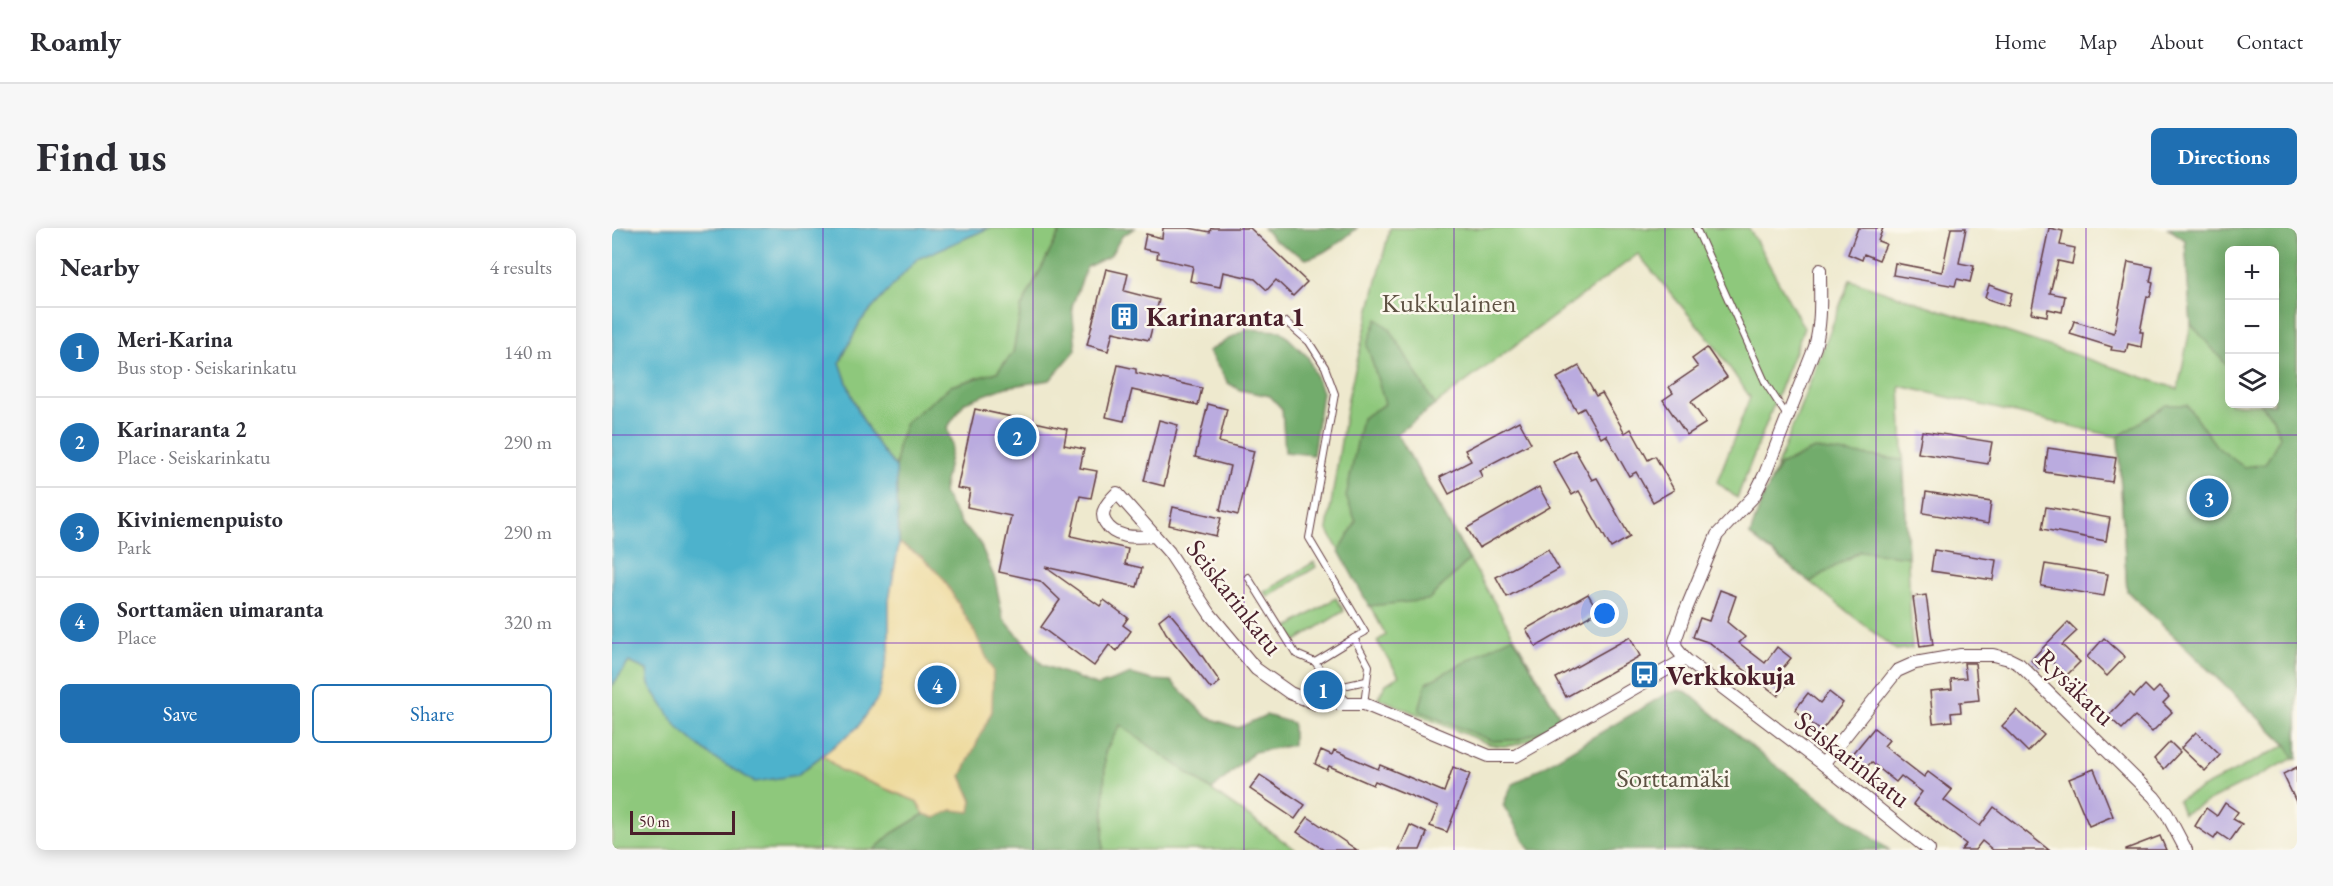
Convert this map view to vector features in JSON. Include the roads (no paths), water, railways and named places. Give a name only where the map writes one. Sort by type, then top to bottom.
[{"type":"street","points":[[1685,659],[1676,648],[1675,641],[1685,612],[1717,535],[1754,496],[1762,481],[1819,330],[1820,270]]},
{"type":"street","name":"Seiskarinkatu","points":[[1155,536],[1169,552],[1210,614],[1256,669],[1303,700],[1317,704],[1364,704],[1489,756],[1516,756],[1685,659],[1823,764],[1929,850]]},
{"type":"street","name":"Rysäkatu","points":[[1823,764],[1897,671],[1915,663],[1961,655],[1993,655],[2019,664],[2154,797],[2167,814],[2186,850]]},
{"type":"lane","points":[[1696,228],[1761,374],[1778,405],[1788,416]]},
{"type":"lane","points":[[1286,322],[1309,342],[1326,367],[1335,394],[1309,538],[1365,632],[1315,662]]},
{"type":"lane","points":[[1248,578],[1296,654],[1315,662],[1334,688],[1350,704]]},
{"type":"lane","points":[[1354,638],[1369,666],[1364,704]]},
{"type":"lane","points":[[1334,688],[1366,681]]},
{"type":"water","points":[[612,228],[989,228],[917,259],[860,322],[840,362],[862,418],[877,443],[896,467],[899,543],[889,600],[889,650],[878,698],[858,727],[797,775],[755,782],[712,757],[678,728],[649,685],[647,670],[629,662],[612,686]]},
{"type":"place","name":"Karinaranta 1","points":[[1125,316]]},
{"type":"place","name":"Karinaranta 2","points":[[1017,437]]},
{"type":"place","name":"Kiviniemenpuisto","points":[[2209,498]]},
{"type":"place","name":"Verkkokuja","points":[[1645,675]]},
{"type":"place","name":"Sorttamäen uimaranta","points":[[937,685]]},
{"type":"place","name":"Meri-Karina","points":[[1323,690]]},
{"type":"park label","name":"Kukkulainen","points":[[1449,302]]},
{"type":"park label","name":"Sorttamäki","points":[[1673,777]]}]
